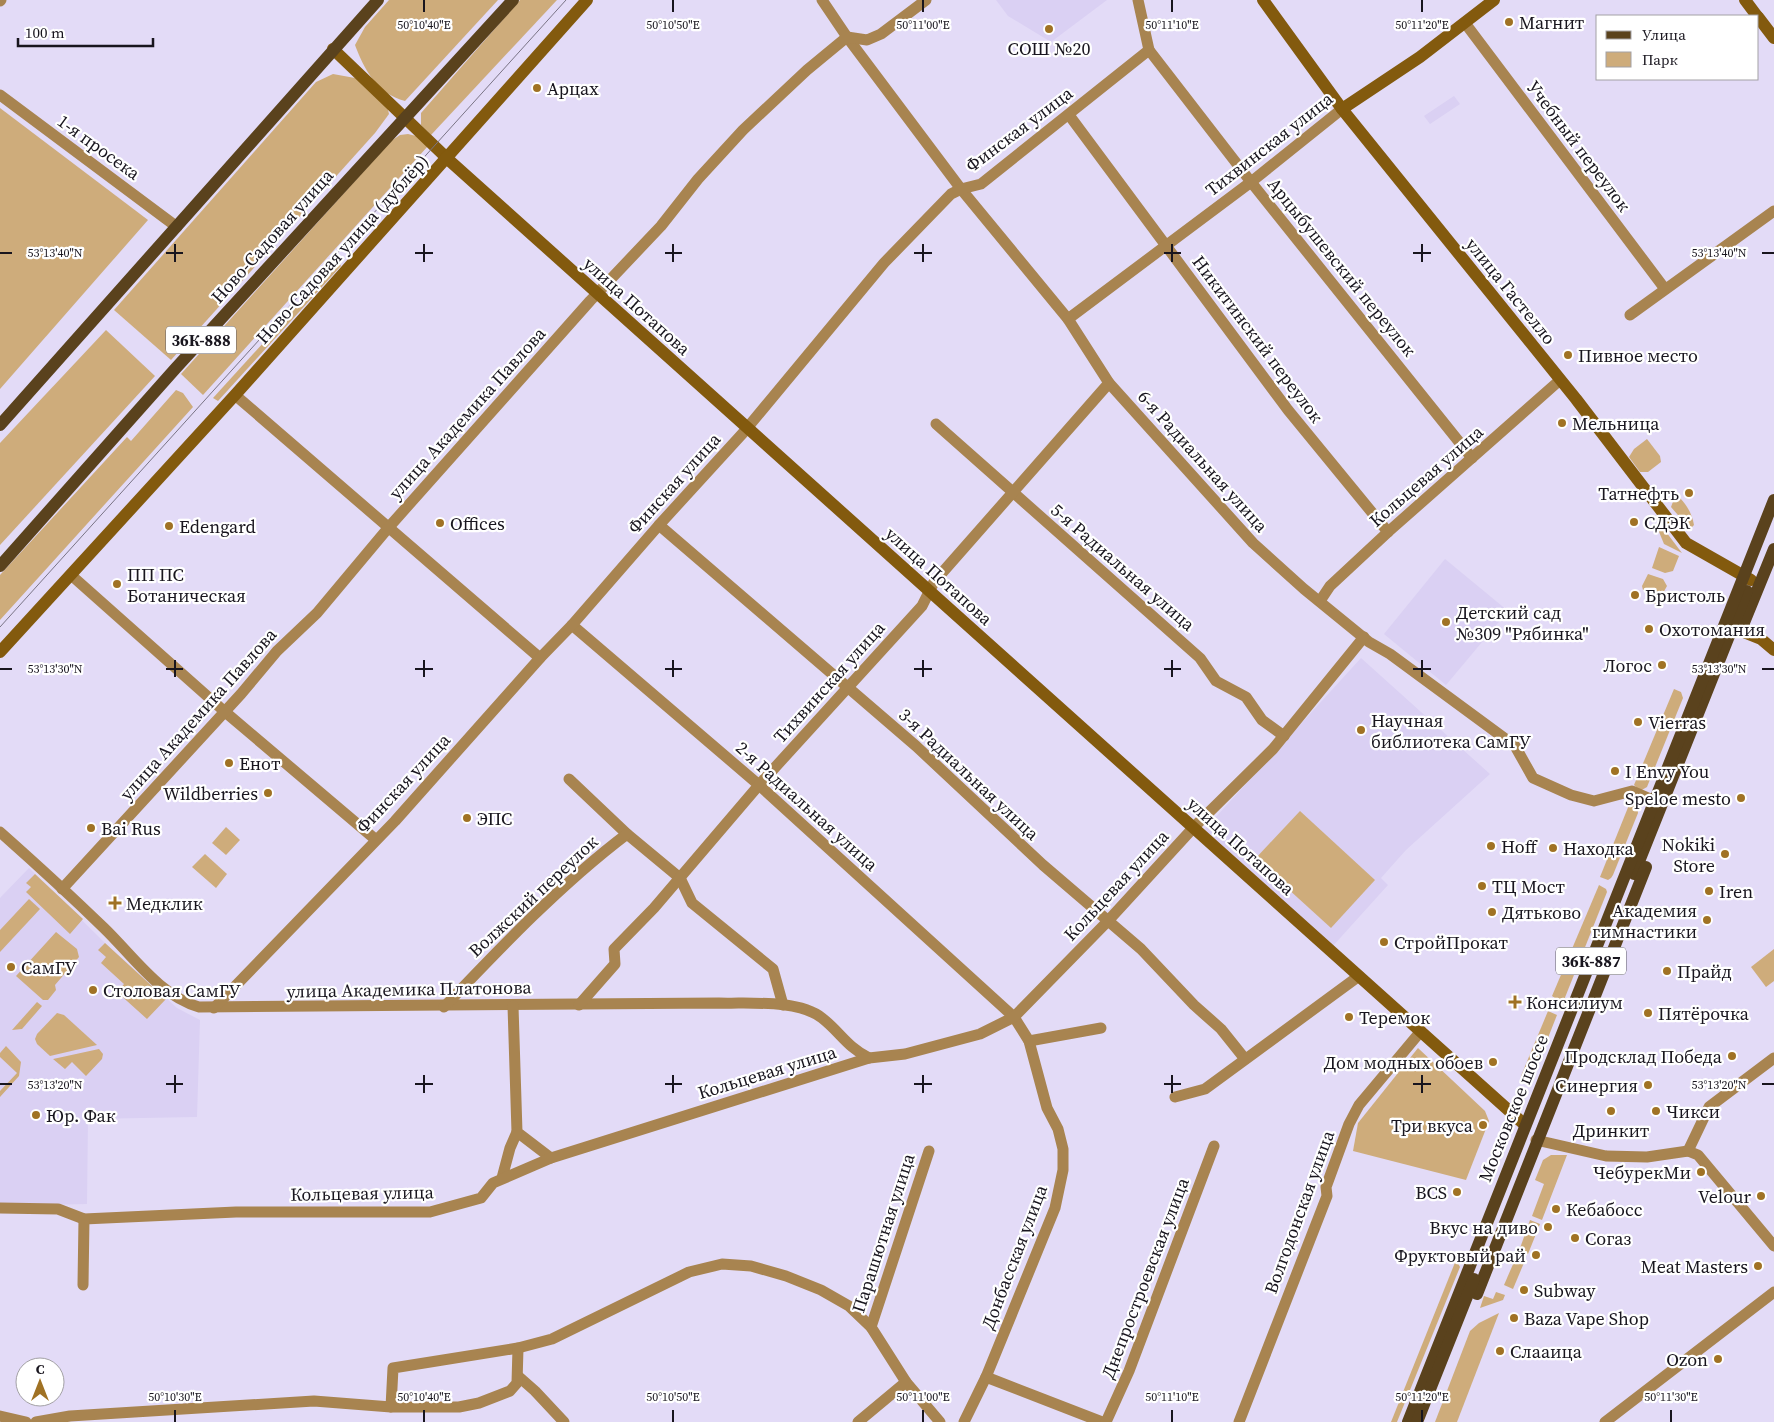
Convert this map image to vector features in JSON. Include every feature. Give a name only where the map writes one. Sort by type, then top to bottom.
[{"type":"main road","points":[[0,425],[378,0]]},
{"type":"main road","name":"Ново-Садовая улица","points":[[0,566],[403,117],[513,0]]},
{"type":"main road","name":"Московское шоссе","points":[[1748,578],[1774,500]]},
{"type":"main road","name":"Московское шоссе","points":[[1418,1422],[1658,802],[1748,578],[1774,523]]},
{"type":"main road","name":"Московское шоссе","points":[[1408,1422],[1774,548]]},
{"type":"main road","name":"Московское шоссе","points":[[1426,1422],[1531,1132]]},
{"type":"street","name":"Ново-Садовая улица (дублёр)","points":[[0,652],[235,395],[587,0]]},
{"type":"street","name":"6-я Радиальная улица","points":[[822,0],[847,37],[961,189],[1068,319],[1109,383],[1253,543],[1364,637],[1515,746],[1533,778],[1571,795],[1594,801],[1632,791],[1658,802]]},
{"type":"street","points":[[847,37],[867,40],[881,34],[926,0]]},
{"type":"street","points":[[1138,0],[1149,50]]},
{"type":"street","name":"улица Гастелло","points":[[1263,0],[1342,108],[1560,380],[1686,543],[1748,578]]},
{"type":"street","name":"Тихвинская улица","points":[[1068,319],[1251,182],[1342,108],[1420,57],[1494,0]]},
{"type":"street","points":[[1745,0],[1756,15]]},
{"type":"street","points":[[1759,19],[1774,38]]},
{"type":"street","name":"Учебный переулок","points":[[1465,23],[1665,290]]},
{"type":"street","name":"улица Академика Павлова","points":[[62,889],[224,712],[277,651],[317,613],[389,527],[597,293],[661,226],[698,180],[744,130],[807,70],[847,37]]},
{"type":"street","name":"улица Потапова","points":[[333,50],[446,158],[1194,827],[1531,1132]]},
{"type":"street","name":"Финская улица","points":[[214,1008],[375,839],[395,821],[747,427],[884,263],[950,194],[981,184],[1149,50]]},
{"type":"street","name":"Арцыбушевский переулок","points":[[1149,50],[1251,182],[1472,458]]},
{"type":"street","name":"1-я просека","points":[[0,95],[177,227]]},
{"type":"street","name":"Никитинский переулок","points":[[1069,115],[1288,410],[1388,532]]},
{"type":"street","points":[[1630,315],[1774,211]]},
{"type":"street","name":"Кольцевая улица","points":[[1320,601],[1330,586],[1388,532],[1560,380]]},
{"type":"street","name":"Тихвинская улица","points":[[579,1005],[615,964],[614,949],[654,908],[759,785],[922,606],[931,592],[934,582],[1109,383]]},
{"type":"street","points":[[235,395],[308,460],[389,527],[540,658]]},
{"type":"street","name":"5-я Радиальная улица","points":[[936,424],[1200,658],[1216,681],[1246,697],[1262,720],[1284,736]]},
{"type":"street","name":"3-я Радиальная улица","points":[[659,525],[916,746],[1043,865],[1097,910],[1107,922],[1141,949],[1194,1005],[1221,1029],[1245,1059]]},
{"type":"street","points":[[72,575],[224,712],[375,839]]},
{"type":"street","name":"2-я Радиальная улица","points":[[572,625],[759,785],[1014,1017]]},
{"type":"street","points":[[1741,630],[1761,639],[1774,650]]},
{"type":"street","name":"Кольцевая улица","points":[[0,1208],[58,1209],[84,1219],[236,1212],[430,1212],[481,1198],[493,1183],[551,1158],[869,1058],[905,1054],[980,1034],[1014,1017],[1107,922],[1194,827],[1284,736],[1364,637]]},
{"type":"street","points":[[568,779],[627,834],[680,878],[692,903],[773,969],[783,1005]]},
{"type":"street","name":"улица Академика Платонова","points":[[0,832],[62,889],[168,993],[186,1004],[214,1008],[718,1003],[783,1005],[814,1013],[823,1018],[854,1051],[869,1058]]},
{"type":"street","name":"Волжский переулок","points":[[444,1007],[493,956],[595,858],[627,834]]},
{"type":"street","points":[[1175,1097],[1205,1089],[1359,976]]},
{"type":"street","points":[[502,1178],[510,1148],[517,1132],[513,1006]]},
{"type":"street","name":"Донбасская улица","points":[[964,1422],[986,1377],[1055,1208],[1063,1170],[1064,1149],[1058,1129],[1047,1108],[1029,1041],[1014,1017]]},
{"type":"street","points":[[1029,1041],[1101,1028]]},
{"type":"street","name":"Волгодонская улица","points":[[1239,1422],[1327,1196],[1326,1187],[1349,1124],[1359,1105],[1421,1031]]},
{"type":"street","points":[[1688,1151],[1709,1107],[1774,1058]]},
{"type":"street","points":[[517,1132],[551,1158]]},
{"type":"street","points":[[1531,1132],[1606,1156],[1647,1157],[1688,1151],[1698,1155],[1774,1246]]},
{"type":"street","name":"Днепростроевская улица","points":[[1106,1422],[1130,1371],[1214,1146]]},
{"type":"street","name":"Парашютная улица","points":[[871,1327],[929,1151]]},
{"type":"street","points":[[83,1285],[84,1219]]},
{"type":"street","points":[[391,1407],[393,1368],[518,1348],[552,1338],[688,1272],[722,1264],[751,1266],[786,1276],[822,1290],[849,1306],[871,1327],[906,1382],[940,1422]]},
{"type":"street","points":[[1605,1422],[1774,1292]]},
{"type":"street","points":[[36,1422],[70,1416],[314,1401],[391,1407],[459,1407],[480,1403],[510,1391],[517,1383],[516,1364],[518,1348]]},
{"type":"street","points":[[518,1376],[564,1422]]},
{"type":"street","points":[[986,1377],[1102,1422]]},
{"type":"street","points":[[858,1422],[906,1382]]},
{"type":"street","points":[[0,1416],[26,1422]]},
{"type":"shaded area","name":"СОШ №20","points":[[996,0],[1107,0],[1051,42],[1008,16]]},
{"type":"shaded area","points":[[1454,96],[1460,104],[1430,124],[1424,116]]},
{"type":"shaded area","name":"Детский сад №309 \"Рябинка\"","points":[[1445,559],[1508,611],[1446,685],[1384,634]]},
{"type":"shaded area","points":[[1361,658],[1490,774],[1406,850],[1381,878],[1388,885],[1332,947],[1203,831]]},
{"type":"shaded area","points":[[29,868],[105,943],[177,1008],[200,1020],[197,1117],[88,1119],[87,1204],[0,1206],[0,898]]},
{"type":"green space","points":[[389,0],[498,0],[405,101],[395,98],[379,87],[367,71],[355,45],[365,27]]},
{"type":"green space","points":[[520,0],[557,0],[431,135],[421,125],[421,113]]},
{"type":"green space","points":[[333,74],[355,78],[386,101],[389,114],[375,133],[171,360],[114,310],[316,82]]},
{"type":"green space","points":[[0,108],[148,220],[0,389]]},
{"type":"green space","points":[[400,135],[416,136],[428,146],[203,395],[181,374],[391,141]]},
{"type":"green space","points":[[338,261],[341,266],[218,401],[213,398]]},
{"type":"green space","points":[[106,330],[155,376],[0,545],[0,443]]},
{"type":"green space","points":[[176,390],[183,393],[193,407],[0,620],[0,575],[127,437],[131,441]]},
{"type":"green space","points":[[1647,439],[1660,456],[1661,462],[1648,472],[1640,472],[1629,457],[1634,449]]},
{"type":"green space","points":[[1680,498],[1692,517],[1694,525],[1690,529],[1671,507],[1674,499]]},
{"type":"green space","points":[[1660,524],[1682,553],[1664,544],[1657,527]]},
{"type":"green space","points":[[1659,547],[1679,556],[1673,571],[1665,573],[1652,568]]},
{"type":"green space","points":[[1648,574],[1663,579],[1667,586],[1657,604],[1652,603],[1649,598],[1654,592],[1651,589],[1643,590],[1642,586]]},
{"type":"green space","points":[[1674,689],[1681,692],[1683,698],[1647,787],[1640,791],[1634,785]]},
{"type":"green space","points":[[1631,800],[1637,803],[1638,813],[1613,875],[1608,880],[1600,877]]},
{"type":"green space","points":[[1300,811],[1375,880],[1331,928],[1255,859]]},
{"type":"green space","points":[[226,827],[240,840],[226,855],[212,843]]},
{"type":"green space","points":[[205,854],[227,874],[216,888],[192,867]]},
{"type":"green space","points":[[35,874],[83,919],[70,934],[26,892],[31,887],[26,883]]},
{"type":"green space","points":[[1599,885],[1606,889],[1607,892],[1564,1000],[1559,1001],[1552,996]]},
{"type":"green space","points":[[29,899],[40,909],[0,952],[0,930]]},
{"type":"green space","points":[[56,932],[77,949],[79,957],[55,985],[56,990],[48,1000],[43,1000],[16,976]]},
{"type":"green space","points":[[105,943],[166,999],[147,1019],[117,992],[124,984],[101,963],[106,957],[98,950]]},
{"type":"green space","points":[[1774,949],[1774,981],[1766,987],[1751,967]]},
{"type":"green space","points":[[37,1002],[42,1006],[22,1029],[12,1030]]},
{"type":"green space","points":[[1548,1011],[1557,1015],[1533,1076],[1528,1079],[1521,1076]]},
{"type":"green space","points":[[57,1013],[64,1015],[97,1045],[50,1056],[37,1044],[35,1039],[37,1034]]},
{"type":"green space","points":[[6,1046],[21,1062],[19,1076],[0,1097],[0,1091],[17,1073],[0,1057],[0,1053]]},
{"type":"green space","points":[[1418,1048],[1485,1111],[1489,1121],[1466,1180],[1353,1151],[1358,1123]]},
{"type":"green space","points":[[99,1049],[103,1054],[102,1059],[86,1076],[72,1062],[65,1069],[53,1059]]},
{"type":"green space","points":[[1551,1155],[1567,1155],[1542,1220],[1532,1216],[1544,1184],[1535,1180],[1543,1160]]},
{"type":"green space","points":[[1530,1220],[1540,1224],[1528,1254],[1519,1251]]},
{"type":"green space","points":[[1517,1255],[1526,1258],[1513,1289],[1504,1285]]},
{"type":"green space","points":[[1456,1260],[1460,1267],[1397,1422],[1391,1422]]},
{"type":"green space","points":[[1496,1292],[1505,1295],[1503,1300],[1480,1308],[1484,1296],[1493,1299]]},
{"type":"green space","points":[[1499,1313],[1457,1422],[1435,1422],[1470,1331],[1479,1323]]},
{"type":"tram line","points":[[0,627],[566,0]]},
{"type":"place","name":"Магнит","points":[[1509,22]]},
{"type":"place","name":"СОШ №20","points":[[1049,29]]},
{"type":"place","name":"Арцах","points":[[537,88]]},
{"type":"place","name":"Пивное место","points":[[1568,355]]},
{"type":"place","name":"Мельница","points":[[1562,423]]},
{"type":"place","name":"Татнефть","points":[[1689,493]]},
{"type":"place","name":"СДЭК","points":[[1634,522]]},
{"type":"place","name":"Offices","points":[[440,523]]},
{"type":"place","name":"Edengard","points":[[169,526]]},
{"type":"place","name":"ПП ПС Ботаническая","points":[[117,584]]},
{"type":"place","name":"Бристоль","points":[[1635,595]]},
{"type":"place","name":"Детский сад №309 \"Рябинка\"","points":[[1446,622]]},
{"type":"place","name":"Охотомания","points":[[1649,629]]},
{"type":"place","name":"Логос","points":[[1662,665]]},
{"type":"place","name":"Vierras","points":[[1638,722]]},
{"type":"place","name":"Научная библиотека СамГУ","points":[[1361,730]]},
{"type":"place","name":"Енот","points":[[229,763]]},
{"type":"place","name":"I Envy You","points":[[1615,771]]},
{"type":"place","name":"Wildberries","points":[[268,793]]},
{"type":"place","name":"Speloe mesto","points":[[1741,798]]},
{"type":"place","name":"ЭПС","points":[[467,818]]},
{"type":"place","name":"Bai Rus","points":[[91,828]]},
{"type":"place","name":"Hoff","points":[[1491,846]]},
{"type":"place","name":"Находка","points":[[1553,848]]},
{"type":"place","name":"Nokiki Store","points":[[1725,854]]},
{"type":"place","name":"ТЦ Мост","points":[[1482,886]]},
{"type":"place","name":"Iren","points":[[1709,891]]},
{"type":"place","name":"Медклик","points":[[115,903]]},
{"type":"place","name":"Дятьково","points":[[1492,912]]},
{"type":"place","name":"Академия гимнастики","points":[[1707,920]]},
{"type":"place","name":"СтройПрокат","points":[[1384,942]]},
{"type":"place","name":"СамГУ","points":[[11,967]]},
{"type":"place","name":"Прайд","points":[[1667,971]]},
{"type":"place","name":"Столовая СамГУ","points":[[93,990]]},
{"type":"place","name":"Консилиум","points":[[1515,1002]]},
{"type":"place","name":"Пятёрочка","points":[[1648,1013]]},
{"type":"place","name":"Теремок","points":[[1349,1017]]},
{"type":"place","name":"Продсклад Победа","points":[[1732,1056]]},
{"type":"place","name":"Дом модных обоев","points":[[1493,1062]]},
{"type":"place","name":"Синергия","points":[[1648,1085]]},
{"type":"place","name":"Дринкит","points":[[1611,1111]]},
{"type":"place","name":"Чикси","points":[[1656,1111]]},
{"type":"place","name":"Юр. Фак","points":[[36,1115]]},
{"type":"place","name":"Три вкуса","points":[[1483,1125]]},
{"type":"place","name":"ЧебурекМи","points":[[1701,1172]]},
{"type":"place","name":"BCS","points":[[1457,1192]]},
{"type":"place","name":"Velour","points":[[1761,1196]]},
{"type":"place","name":"Кебабосс","points":[[1556,1209]]},
{"type":"place","name":"Вкус на диво","points":[[1548,1227]]},
{"type":"place","name":"Согаз","points":[[1575,1238]]},
{"type":"place","name":"Фруктовый рай","points":[[1536,1255]]},
{"type":"place","name":"Meat Masters","points":[[1758,1266]]},
{"type":"place","name":"Subway","points":[[1524,1290]]},
{"type":"place","name":"Baza Vape Shop","points":[[1514,1318]]},
{"type":"place","name":"Слааица","points":[[1500,1351]]},
{"type":"place","name":"Ozon","points":[[1718,1359]]}]
